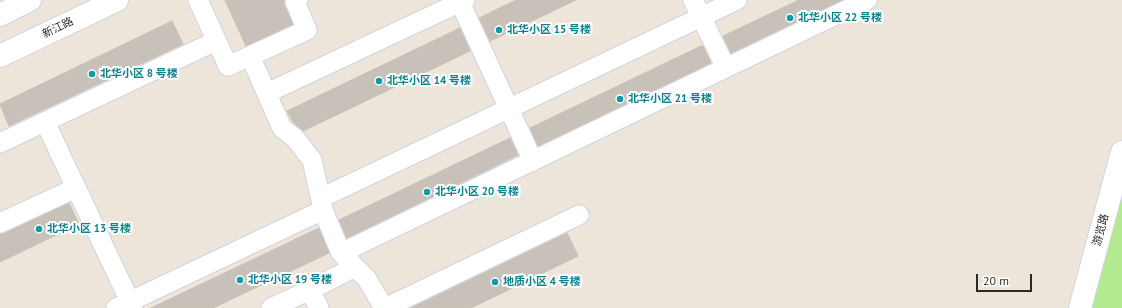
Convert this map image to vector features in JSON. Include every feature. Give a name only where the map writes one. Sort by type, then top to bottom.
[{"type":"main road","points":[[0,15],[30,0]]},
{"type":"main road","name":"新江路","points":[[0,56],[117,0]]},
{"type":"main road","name":"游览路","points":[[1080,308],[1122,152]]},
{"type":"street","points":[[198,0],[228,66],[307,30],[294,2],[298,0]]},
{"type":"street","points":[[693,0],[726,68]]},
{"type":"street","points":[[45,122],[76,188],[126,306],[509,109],[737,0]]},
{"type":"street","points":[[341,253],[867,0]]},
{"type":"street","points":[[267,93],[461,1],[533,161]]},
{"type":"street","points":[[0,143],[216,40]]},
{"type":"street","points":[[250,56],[282,128],[295,138],[312,160],[322,204],[341,253],[367,279],[384,308],[579,215]]},
{"type":"street","points":[[0,223],[76,188]]},
{"type":"street","points":[[271,308],[355,267]]},
{"type":"street","points":[[310,290],[319,308]]},
{"type":"green space","points":[[1122,182],[1122,308],[1088,308]]},
{"type":"building","points":[[225,0],[284,0],[293,24],[246,46]]},
{"type":"building","name":"北华小区 15 号楼","points":[[516,0],[576,0],[490,41],[479,18]]},
{"type":"building","name":"北华小区 22 号楼","points":[[799,0],[842,0],[731,53],[723,36]]},
{"type":"building","name":"北华小区 8 号楼","points":[[172,21],[183,44],[9,126],[0,104]]},
{"type":"building","name":"北华小区 14 号楼","points":[[460,28],[470,51],[303,131],[293,122],[287,111]]},
{"type":"building","name":"北华小区 21 号楼","points":[[703,46],[711,63],[538,146],[530,128]]},
{"type":"building","name":"北华小区 20 号楼","points":[[510,138],[518,155],[347,238],[339,220]]},
{"type":"building","name":"北华小区 13 号楼","points":[[69,203],[79,224],[0,262],[0,234]]},
{"type":"building","name":"北华小区 19 号楼","points":[[319,228],[329,253],[213,308],[151,308]]},
{"type":"building","name":"地质小区 4 号楼","points":[[567,233],[578,256],[471,308],[411,308]]},
{"type":"place","name":"北华小区 22 号楼","points":[[790,18]]},
{"type":"place","name":"北华小区 15 号楼","points":[[499,30]]},
{"type":"place","name":"北华小区 8 号楼","points":[[92,74]]},
{"type":"place","name":"北华小区 14 号楼","points":[[379,81]]},
{"type":"place","name":"北华小区 21 号楼","points":[[620,99]]},
{"type":"place","name":"北华小区 20 号楼","points":[[427,192]]},
{"type":"place","name":"北华小区 13 号楼","points":[[39,229]]},
{"type":"place","name":"北华小区 19 号楼","points":[[240,280]]},
{"type":"place","name":"地质小区 4 号楼","points":[[495,282]]}]
